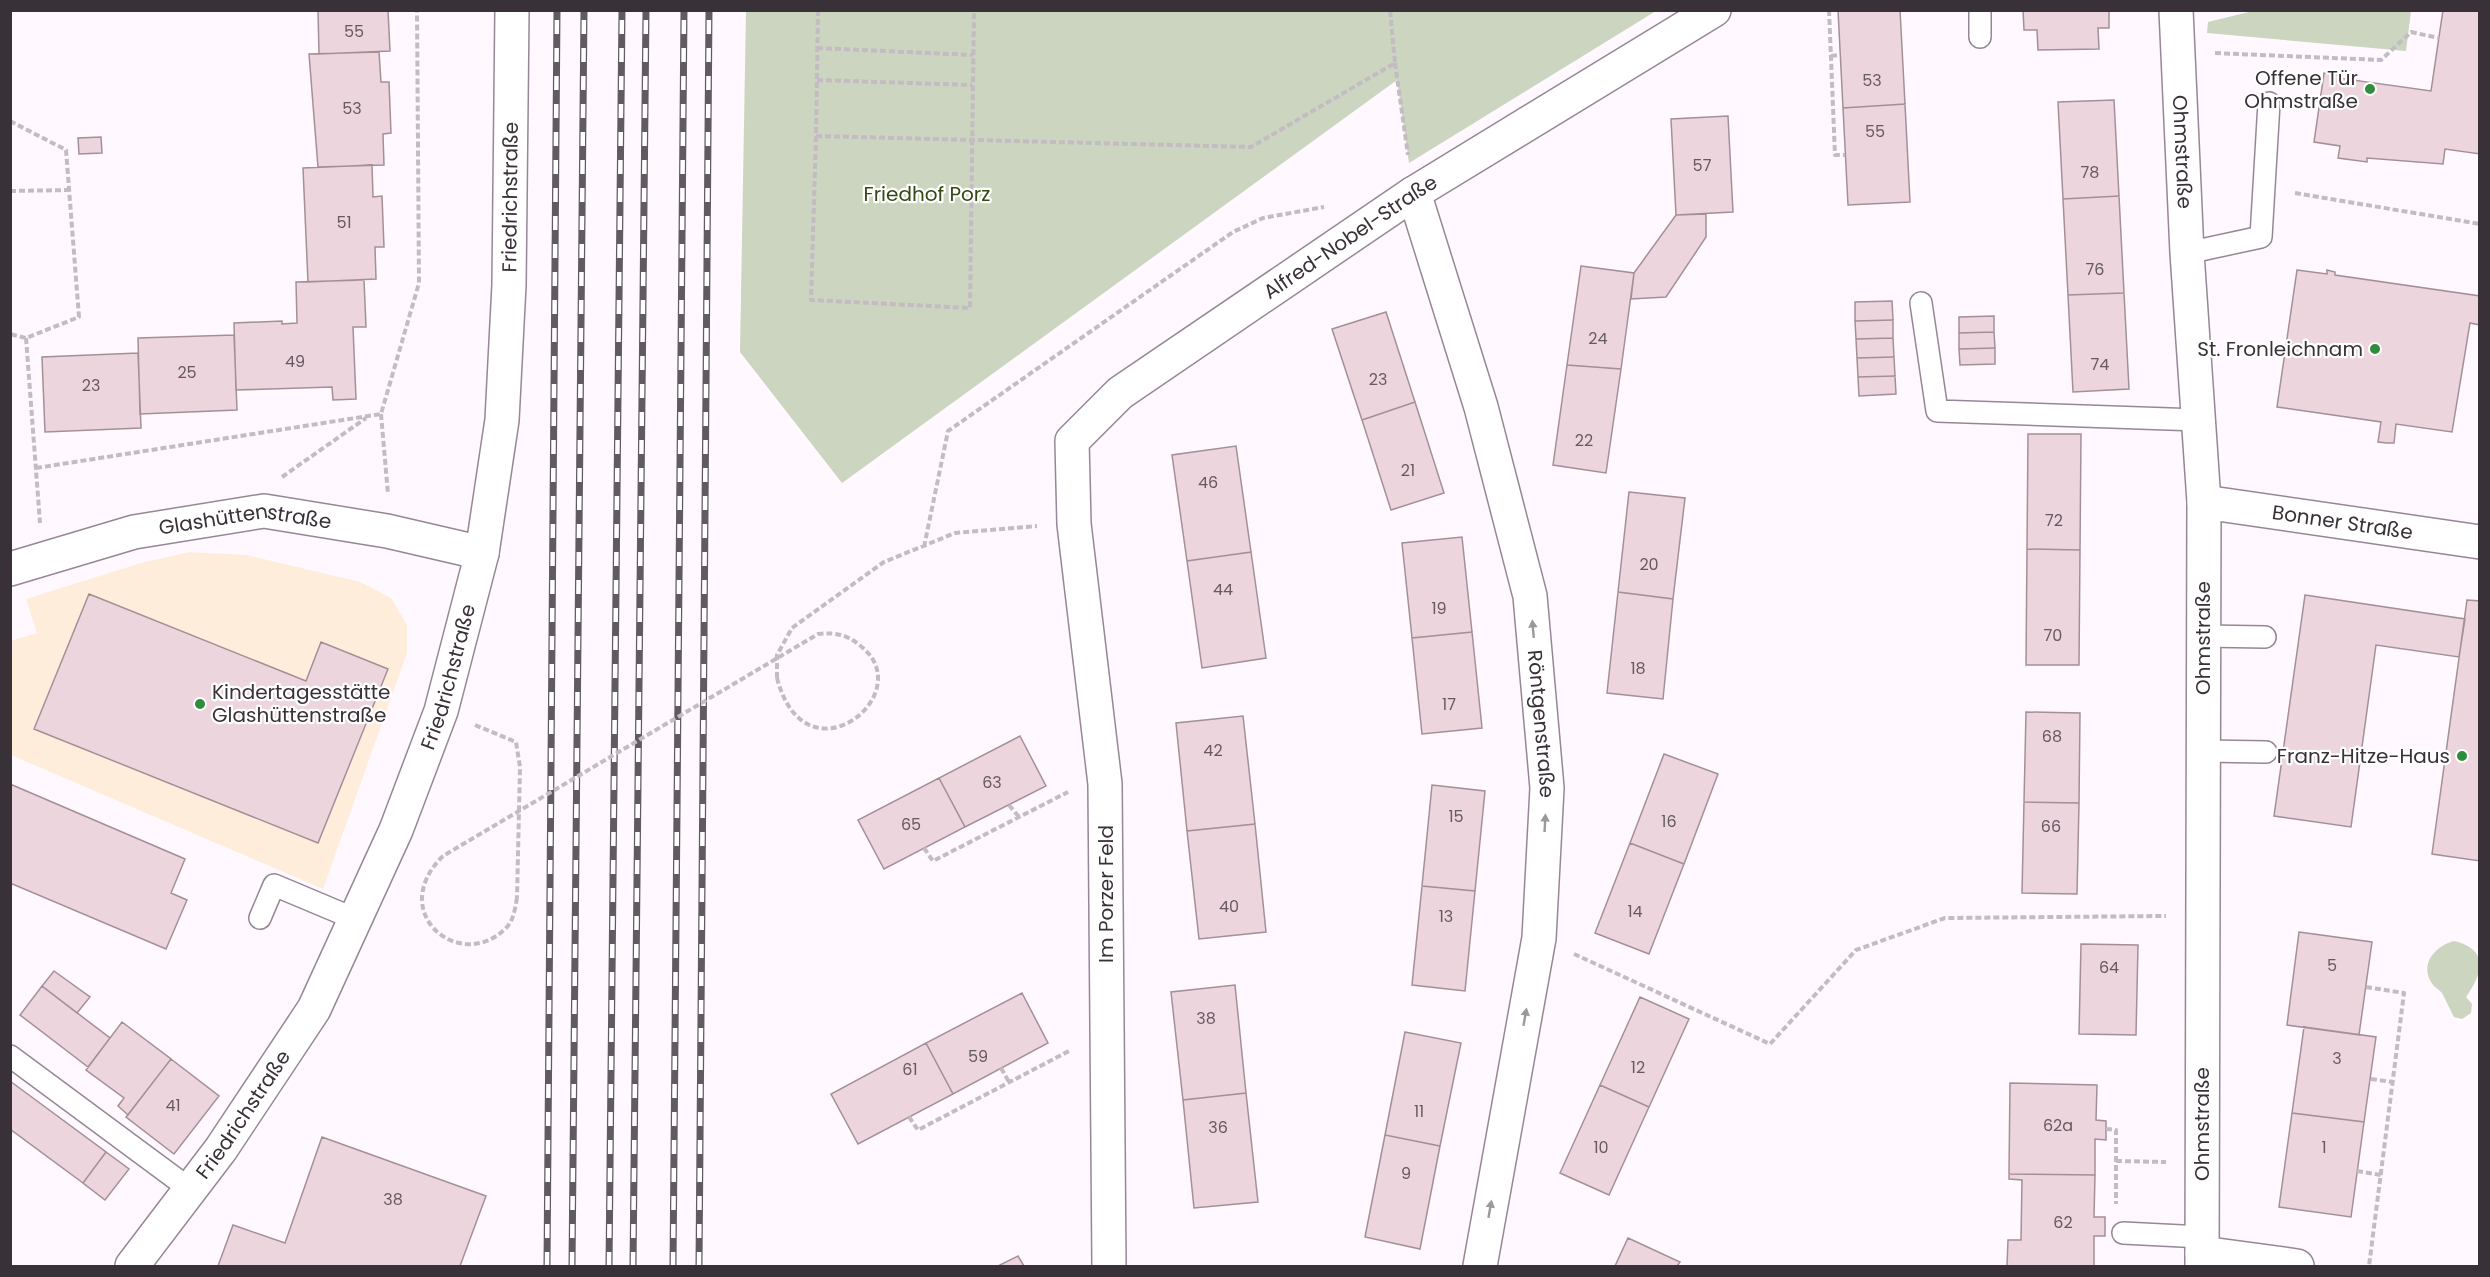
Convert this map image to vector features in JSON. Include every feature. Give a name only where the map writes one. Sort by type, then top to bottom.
[{"type":"street","name":"Friedrichstraße","points":[[132,1266],[245,1115],[314,1009],[396,830],[441,711],[482,553],[502,420],[510,285],[512,10]]},
{"type":"street","name":"Alfred-Nobel-Straße","points":[[1074,524],[1072,441],[1120,393],[1414,193],[1714,10]]},
{"type":"street","name":"Ohmstraße","points":[[2176,10],[2187,253],[2204,502],[2202,1252]]},
{"type":"street","name":"Röntgenstraße","points":[[1414,193],[1481,407],[1530,596],[1547,788],[1539,938],[1480,1266]]},
{"type":"street","name":"Bonner Straße","points":[[2204,502],[2480,542]]},
{"type":"street","name":"Glashüttenstraße","points":[[10,569],[134,532],[264,511],[387,531],[482,553]]},
{"type":"street","name":"Im Porzer Feld","points":[[1074,524],[1104,774],[1109,1266]]},
{"type":"street","points":[[2202,1252],[2297,1266]]},
{"type":"lane","points":[[1980,10],[1980,37]]},
{"type":"lane","points":[[2187,253],[2261,237],[2269,103]]},
{"type":"lane","points":[[1921,303],[1937,411],[2198,420]]},
{"type":"lane","points":[[2204,636],[2265,637]]},
{"type":"lane","points":[[2203,751],[2266,752]]},
{"type":"lane","points":[[260,918],[274,885],[355,919]]},
{"type":"lane","points":[[10,1056],[191,1190]]},
{"type":"lane","points":[[2119,1225],[2202,1252]]},
{"type":"path","points":[[387,531],[388,487],[381,414],[419,283],[417,10]]},
{"type":"path","points":[[818,10],[811,300],[970,309],[974,10]]},
{"type":"path","points":[[1390,10],[1395,63],[1414,193]]},
{"type":"path","points":[[1829,10],[1835,155],[1845,155]]},
{"type":"path","points":[[2178,64],[2215,53],[2381,60],[2411,32],[2439,38]]},
{"type":"path","points":[[817,48],[973,55]]},
{"type":"path","points":[[1831,56],[1840,55]]},
{"type":"path","points":[[816,136],[1251,147],[1395,63]]},
{"type":"path","points":[[817,80],[972,85]]},
{"type":"path","points":[[10,121],[66,150],[79,317],[26,338],[10,334]]},
{"type":"path","points":[[10,191],[69,190]]},
{"type":"path","points":[[2307,195],[2480,224]]},
{"type":"path","points":[[924,547],[948,431],[1233,232],[1263,218],[1327,207]]},
{"type":"path","points":[[26,338],[44,558]]},
{"type":"path","points":[[36,468],[381,414]]},
{"type":"path","points":[[264,511],[284,474],[370,416]]},
{"type":"path","points":[[441,711],[516,742],[520,766],[517,898],[513,918],[507,928],[491,939],[476,944],[458,943],[443,937],[431,927],[421,901],[428,874],[443,856],[818,634],[834,632],[848,636],[868,652],[878,671],[877,688],[872,701],[864,712],[843,727],[831,729],[807,725],[793,715],[786,705],[777,678],[777,655],[792,628],[884,562],[955,533],[1074,524]]},
{"type":"path","points":[[924,848],[933,861],[1104,774]]},
{"type":"path","points":[[1008,805],[1019,817]]},
{"type":"path","points":[[1539,938],[1770,1044],[1856,950],[1945,918],[2203,915]]},
{"type":"path","points":[[2366,987],[2404,993],[2369,1266]]},
{"type":"path","points":[[909,1117],[918,1130],[1107,1031]]},
{"type":"path","points":[[1001,1068],[1009,1082]]},
{"type":"path","points":[[2371,1079],[2392,1082]]},
{"type":"path","points":[[2106,1129],[2116,1130],[2119,1225]]},
{"type":"path","points":[[2116,1161],[2202,1163]]},
{"type":"path","points":[[2358,1171],[2381,1175]]},
{"type":"shaded area","name":"Kindertagesstätte Glashüttenstraße","points":[[189,552],[247,555],[360,582],[391,598],[407,625],[407,653],[323,889],[11,755],[10,641],[37,633],[26,599],[141,563]]},
{"type":"green space","name":"Friedhof Porz","points":[[746,10],[1656,11],[1409,163],[1397,80],[842,483],[740,352]]},
{"type":"green space","points":[[2253,11],[2411,11],[2406,51],[2207,33],[2208,22]]},
{"type":"green space","points":[[2454,941],[2473,950],[2480,963],[2476,979],[2466,997],[2472,1004],[2471,1013],[2462,1019],[2454,1017],[2442,993],[2433,985],[2427,970],[2435,952]]},
{"type":"building","points":[[318,10],[388,10],[390,51],[319,54]]},
{"type":"building","points":[[1838,10],[1900,10],[1905,104],[1843,108]]},
{"type":"building","points":[[2023,10],[2109,10],[2109,28],[2098,28],[2099,49],[2038,50],[2037,30],[2024,30]]},
{"type":"building","name":"Offene Tür Ohmstraße","points":[[2443,10],[2480,10],[2480,154],[2445,149],[2443,164],[2367,158],[2367,162],[2338,158],[2340,146],[2314,142],[2324,73],[2339,75],[2338,78],[2431,91]]},
{"type":"building","points":[[379,52],[381,82],[389,82],[391,133],[383,134],[384,165],[318,167],[309,54]]},
{"type":"building","points":[[2114,100],[2119,196],[2063,199],[2058,102]]},
{"type":"building","points":[[1905,104],[1910,202],[1848,205],[1843,108]]},
{"type":"building","points":[[1728,116],[1733,212],[1676,215],[1671,119]]},
{"type":"building","points":[[101,137],[102,153],[79,154],[78,138]]},
{"type":"building","points":[[372,165],[373,197],[382,196],[384,247],[375,247],[376,279],[308,282],[303,168]]},
{"type":"building","points":[[2119,196],[2124,293],[2068,295],[2063,199]]},
{"type":"building","points":[[1706,214],[1706,237],[1666,297],[1631,299],[1634,273],[1676,215]]},
{"type":"building","points":[[1581,266],[1634,273],[1621,369],[1567,365]]},
{"type":"building","name":"St. Fronleichnam","points":[[2297,270],[2327,274],[2327,270],[2335,272],[2335,275],[2480,296],[2480,325],[2470,323],[2452,432],[2396,424],[2394,443],[2378,442],[2381,422],[2277,407]]},
{"type":"building","points":[[364,280],[366,327],[353,327],[356,399],[333,400],[332,387],[236,390],[234,323],[282,321],[282,324],[297,323],[296,282]]},
{"type":"building","points":[[2124,293],[2129,389],[2073,392],[2068,295]]},
{"type":"building","points":[[1892,301],[1893,320],[1855,321],[1855,302]]},
{"type":"building","points":[[1386,312],[1415,402],[1362,420],[1332,329]]},
{"type":"building","points":[[1994,316],[1994,332],[1959,333],[1959,317]]},
{"type":"building","points":[[1893,320],[1893,338],[1856,339],[1855,321]]},
{"type":"building","points":[[1994,332],[1995,348],[1959,349],[1959,333]]},
{"type":"building","points":[[234,335],[237,410],[140,414],[138,338]]},
{"type":"building","points":[[1893,338],[1894,357],[1857,358],[1856,339]]},
{"type":"building","points":[[1995,348],[1995,364],[1960,365],[1959,349]]},
{"type":"building","points":[[138,353],[141,428],[45,432],[42,357]]},
{"type":"building","points":[[1894,357],[1895,376],[1858,377],[1857,358]]},
{"type":"building","points":[[1567,365],[1621,369],[1606,473],[1553,465]]},
{"type":"building","points":[[1895,376],[1896,394],[1859,396],[1858,377]]},
{"type":"building","points":[[1415,402],[1444,493],[1391,510],[1362,420]]},
{"type":"building","points":[[2028,434],[2081,434],[2080,550],[2027,549]]},
{"type":"building","points":[[1236,446],[1251,552],[1187,561],[1172,455]]},
{"type":"building","points":[[1629,492],[1685,498],[1673,599],[1618,592]]},
{"type":"building","points":[[1462,537],[1472,632],[1412,638],[1402,543]]},
{"type":"building","points":[[2027,549],[2080,550],[2079,665],[2026,665]]},
{"type":"building","points":[[1251,552],[1266,658],[1202,668],[1187,561]]},
{"type":"building","points":[[1618,592],[1673,599],[1663,699],[1607,693]]},
{"type":"building","points":[[89,594],[306,681],[321,642],[388,669],[318,843],[34,729]]},
{"type":"building","points":[[2305,595],[2465,619],[2459,657],[2376,645],[2351,827],[2274,816]]},
{"type":"building","name":"Franz-Hitze-Haus","points":[[2467,600],[2480,601],[2480,861],[2432,854]]},
{"type":"building","points":[[1472,632],[1482,728],[1422,734],[1412,638]]},
{"type":"building","points":[[2026,712],[2080,713],[2079,803],[2024,802]]},
{"type":"building","points":[[1243,716],[1255,824],[1187,831],[1176,723]]},
{"type":"building","points":[[1020,736],[1046,786],[965,827],[939,778]]},
{"type":"building","points":[[1664,754],[1718,774],[1684,864],[1630,843]]},
{"type":"building","points":[[939,778],[965,827],[884,869],[858,820]]},
{"type":"building","points":[[10,784],[185,859],[171,893],[187,900],[166,949],[10,883]]},
{"type":"building","points":[[1432,785],[1485,791],[1475,891],[1422,886]]},
{"type":"building","points":[[2024,802],[2079,803],[2077,894],[2022,893]]},
{"type":"building","points":[[1255,824],[1266,932],[1199,939],[1187,831]]},
{"type":"building","points":[[1630,843],[1684,864],[1649,954],[1595,933]]},
{"type":"building","points":[[1422,886],[1475,891],[1465,991],[1412,985]]},
{"type":"building","points":[[2299,932],[2372,942],[2359,1035],[2287,1025]]},
{"type":"building","points":[[2081,944],[2138,945],[2136,1035],[2079,1034]]},
{"type":"building","points":[[54,971],[90,997],[77,1013],[42,986]]},
{"type":"building","points":[[1235,985],[1246,1093],[1183,1100],[1171,992]]},
{"type":"building","points":[[42,986],[110,1038],[88,1067],[20,1015]]},
{"type":"building","points":[[1022,993],[1048,1043],[953,1094],[926,1043]]},
{"type":"building","points":[[1640,997],[1689,1019],[1649,1107],[1600,1085]]},
{"type":"building","points":[[122,1022],[171,1059],[128,1115],[118,1106],[124,1098],[86,1070]]},
{"type":"building","points":[[2304,1027],[2376,1037],[2364,1122],[2292,1113]]},
{"type":"building","points":[[1405,1032],[1461,1043],[1440,1146],[1385,1135]]},
{"type":"building","points":[[926,1043],[953,1094],[858,1144],[831,1094]]},
{"type":"building","points":[[171,1059],[219,1096],[174,1154],[126,1117]]},
{"type":"building","points":[[10,1081],[106,1152],[83,1183],[10,1129]]},
{"type":"building","points":[[2010,1083],[2097,1085],[2096,1120],[2106,1121],[2106,1140],[2095,1139],[2095,1175],[2009,1174]]},
{"type":"building","points":[[1600,1085],[1649,1107],[1609,1195],[1560,1173]]},
{"type":"building","points":[[1246,1093],[1258,1202],[1194,1208],[1183,1100]]},
{"type":"building","points":[[2292,1113],[2364,1122],[2351,1217],[2279,1207]]},
{"type":"building","points":[[1385,1135],[1440,1146],[1420,1249],[1365,1237]]},
{"type":"building","points":[[322,1137],[486,1196],[460,1266],[218,1266],[233,1225],[285,1243]]},
{"type":"building","points":[[106,1152],[129,1169],[105,1200],[83,1183]]},
{"type":"building","points":[[2009,1174],[2095,1175],[2094,1217],[2105,1217],[2105,1236],[2094,1236],[2094,1266],[2007,1266],[2008,1240],[2021,1240],[2022,1180],[2009,1179]]},
{"type":"building","points":[[1628,1238],[1680,1262],[1677,1266],[1615,1266]]},
{"type":"building","points":[[1018,1256],[1024,1266],[998,1266]]},
{"type":"railway","points":[[547,1266],[557,10]]},
{"type":"railway","points":[[572,1266],[584,10]]},
{"type":"railway","points":[[609,1266],[622,10]]},
{"type":"railway","points":[[633,1266],[646,10]]},
{"type":"railway","points":[[673,1266],[684,10]]},
{"type":"railway","points":[[699,1266],[709,10]]},
{"type":"place","name":"Offene Tür Ohmstraße","points":[[2370,89]]},
{"type":"place","name":"St. Fronleichnam","points":[[2375,349]]},
{"type":"place","name":"Kindertagesstätte Glashüttenstraße","points":[[200,704]]},
{"type":"place","name":"Franz-Hitze-Haus","points":[[2462,756]]}]
